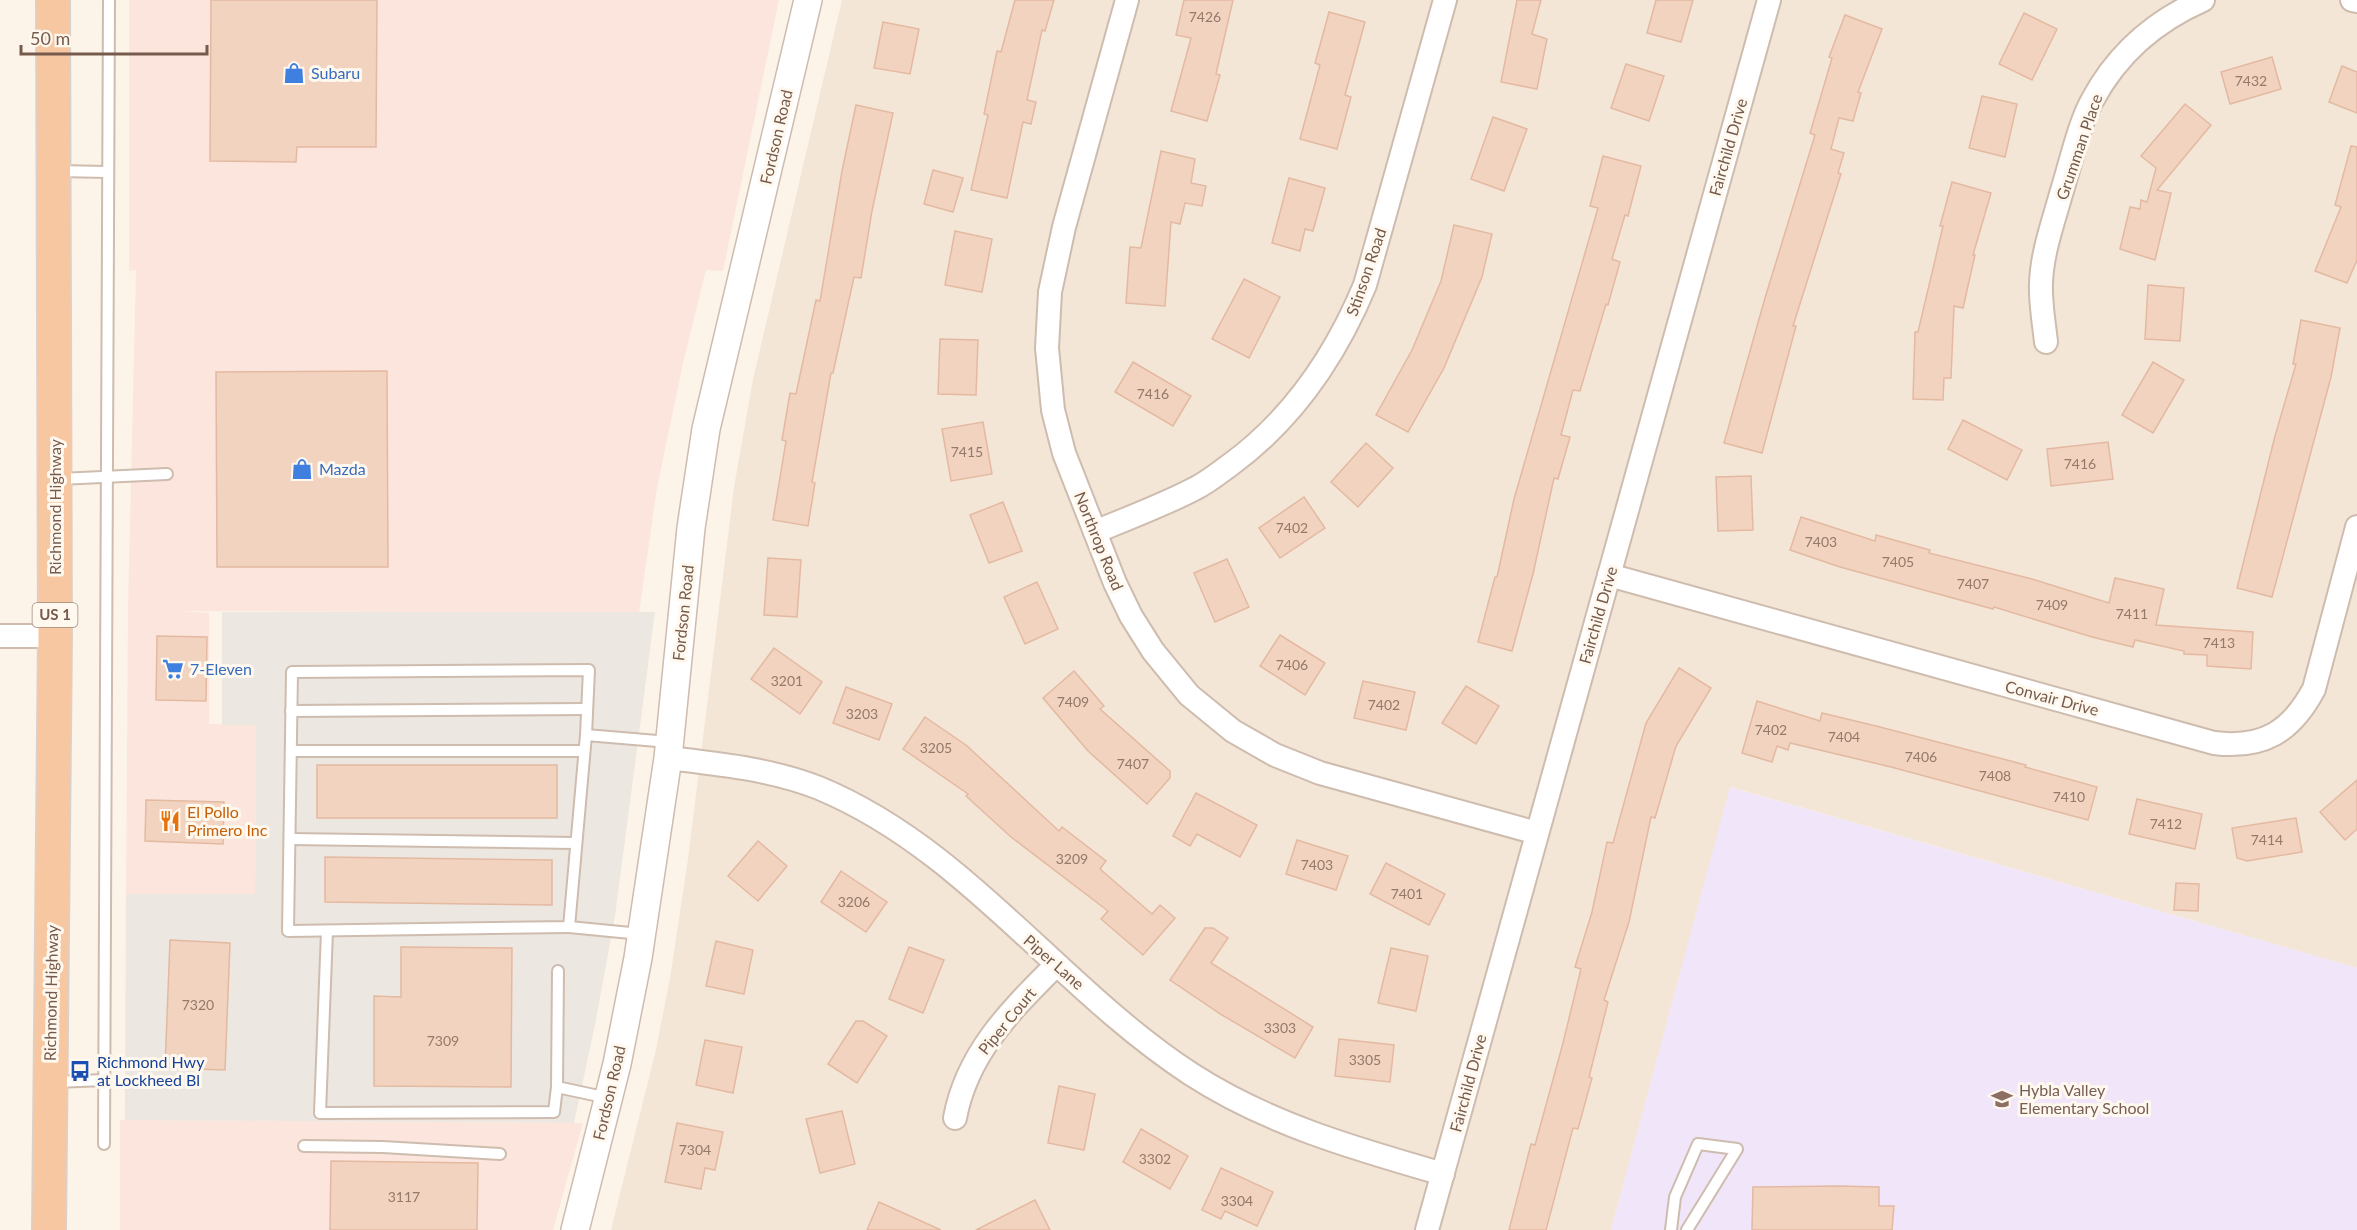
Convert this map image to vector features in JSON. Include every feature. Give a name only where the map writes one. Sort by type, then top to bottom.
[{"type":"highway","name":"Richmond Highway","points":[[49,1230],[55,636],[53,0]]},
{"type":"street","name":"Fordson Road","points":[[575,1230],[609,1098],[641,934],[669,750],[692,528],[706,429],[808,0]]},
{"type":"street","name":"Northrop Road","points":[[1127,0],[1064,227],[1050,292],[1047,348],[1053,410],[1064,453],[1131,616],[1153,651],[1189,695],[1233,731],[1275,755],[1320,773],[1537,833]]},
{"type":"street","name":"Stinson Road","points":[[1095,532],[1195,489],[1246,453],[1303,395],[1328,360],[1350,322],[1365,285],[1445,0]]},
{"type":"street","name":"Fairchild Drive","points":[[1427,1230],[1769,0]]},
{"type":"street","name":"Grumman Place","points":[[2046,342],[2040,284],[2046,245],[2092,100],[2114,66],[2131,46],[2148,31],[2182,9],[2203,0]]},
{"type":"street","points":[[2352,0],[2357,1]]},
{"type":"street","name":"Convair Drive","points":[[1609,575],[2214,742],[2247,744],[2268,738],[2287,727],[2303,709],[2313,689],[2357,526]]},
{"type":"street","points":[[0,636],[55,636]]},
{"type":"street","name":"Piper Lane","points":[[669,750],[710,763],[775,774],[817,788],[861,808],[899,830],[938,858],[1056,965],[1156,1050],[1226,1095],[1286,1124],[1335,1143],[1443,1174]]},
{"type":"street","name":"Piper Court","points":[[956,1118],[960,1094],[971,1068],[987,1041],[1024,997],[1056,965]]},
{"type":"lane","points":[[104,1144],[109,0]]},
{"type":"lane","points":[[54,171],[108,172]]},
{"type":"lane","points":[[54,480],[166,474]]},
{"type":"lane","points":[[569,927],[586,735],[589,670],[292,672],[288,931],[569,927],[641,934]]},
{"type":"lane","points":[[291,711],[587,709]]},
{"type":"lane","points":[[586,735],[669,750]]},
{"type":"lane","points":[[291,751],[584,751]]},
{"type":"lane","points":[[290,839],[576,843]]},
{"type":"lane","points":[[327,931],[320,1113],[554,1112],[557,1087],[558,971]]},
{"type":"lane","points":[[50,1082],[105,1080]]},
{"type":"lane","points":[[557,1087],[609,1098]]},
{"type":"lane","points":[[1671,1230],[1676,1197],[1698,1144],[1737,1149],[1687,1230]]},
{"type":"lane","points":[[304,1146],[383,1147],[500,1155]]},
{"type":"shaded area","points":[[129,0],[779,0],[723,271],[706,270],[683,363],[657,488],[639,613],[182,611],[209,613],[209,724],[256,725],[255,895],[126,894],[128,610],[136,270],[129,271]]},
{"type":"shaded area","points":[[842,0],[2357,0],[2357,968],[1731,787],[1611,1230],[611,1230],[655,1054],[670,978],[688,859],[734,487],[753,379]]},
{"type":"shaded area","points":[[222,612],[655,612],[615,916],[574,1123],[125,1120],[126,894],[255,894],[256,725],[222,725]]},
{"type":"shaded area","name":"Hybla Valley Elementary School","points":[[1730,787],[2357,968],[2357,1230],[1611,1230]]},
{"type":"shaded area","points":[[120,1120],[583,1123],[553,1230],[120,1230]]},
{"type":"building","name":"Subaru","points":[[211,0],[377,0],[376,147],[297,147],[296,162],[210,161]]},
{"type":"building","points":[[1015,0],[1054,0],[1045,31],[1042,30],[1027,100],[1036,102],[1031,124],[1023,122],[1007,198],[971,190],[988,115],[984,114],[997,51],[1001,52]]},
{"type":"building","points":[[1184,0],[1233,0],[1216,74],[1220,75],[1207,121],[1171,111],[1191,38],[1176,35]]},
{"type":"building","points":[[1517,0],[1541,0],[1532,34],[1547,39],[1537,89],[1501,82]]},
{"type":"building","points":[[1656,0],[1693,0],[1681,42],[1647,33]]},
{"type":"building","points":[[1329,12],[1365,22],[1345,95],[1351,97],[1337,149],[1300,139],[1320,65],[1315,63]]},
{"type":"building","points":[[2024,13],[2057,29],[2032,80],[1999,64]]},
{"type":"building","points":[[1845,15],[1882,29],[1858,92],[1861,93],[1853,121],[1839,118],[1831,149],[1844,153],[1838,173],[1841,174],[1793,326],[1796,326],[1762,453],[1724,443],[1815,135],[1810,133],[1832,58],[1829,57]]},
{"type":"building","points":[[883,22],[919,29],[910,74],[874,68]]},
{"type":"building","points":[[2272,57],[2281,89],[2230,104],[2221,72]]},
{"type":"building","points":[[1626,64],[1664,76],[1649,121],[1611,108]]},
{"type":"building","points":[[2342,66],[2357,72],[2357,113],[2329,102]]},
{"type":"building","points":[[1982,96],[2017,104],[2005,157],[1969,148]]},
{"type":"building","points":[[2185,104],[2211,125],[2157,190],[2171,193],[2155,260],[2120,249],[2130,207],[2140,209],[2141,200],[2147,202],[2156,168],[2141,156]]},
{"type":"building","points":[[856,105],[893,113],[872,211],[861,278],[854,277],[833,373],[831,373],[812,482],[815,483],[808,526],[773,520],[786,441],[782,440],[790,393],[796,394],[816,300],[820,301],[842,171]]},
{"type":"building","points":[[1493,117],[1527,129],[1504,191],[1471,179]]},
{"type":"building","points":[[2351,146],[2357,147],[2357,260],[2347,283],[2315,271],[2341,207],[2335,205]]},
{"type":"building","points":[[1161,151],[1195,159],[1191,183],[1206,186],[1202,206],[1185,203],[1180,224],[1171,222],[1165,306],[1126,303],[1130,247],[1141,248]]},
{"type":"building","points":[[1603,156],[1641,166],[1628,216],[1625,215],[1612,259],[1620,262],[1608,305],[1606,304],[1580,391],[1573,390],[1561,435],[1570,437],[1558,479],[1554,478],[1533,574],[1512,651],[1478,642],[1495,577],[1497,577],[1514,499],[1598,208],[1590,206]]},
{"type":"building","points":[[933,170],[963,178],[953,212],[924,204]]},
{"type":"building","points":[[1289,178],[1325,188],[1313,231],[1305,229],[1300,251],[1272,243]]},
{"type":"building","points":[[1952,182],[1991,193],[1973,255],[1975,255],[1963,308],[1954,306],[1951,378],[1944,378],[1943,400],[1913,399],[1915,332],[1918,332],[1943,226],[1940,226]]},
{"type":"building","points":[[1454,225],[1492,234],[1482,277],[1444,368],[1408,432],[1376,415],[1412,350],[1441,281]]},
{"type":"building","points":[[955,231],[992,239],[982,292],[945,285]]},
{"type":"building","points":[[1244,279],[1280,297],[1249,358],[1212,339]]},
{"type":"building","points":[[2148,285],[2184,288],[2180,341],[2145,339]]},
{"type":"building","points":[[2301,320],[2340,328],[2331,377],[2272,597],[2237,588],[2275,436],[2296,364],[2293,364]]},
{"type":"building","points":[[940,339],[978,340],[976,395],[938,394]]},
{"type":"building","points":[[1133,362],[1191,396],[1173,426],[1115,392]]},
{"type":"building","points":[[2153,362],[2184,380],[2153,433],[2122,415]]},
{"type":"building","name":"Mazda","points":[[387,371],[388,567],[217,567],[216,372]]},
{"type":"building","points":[[1963,420],[2022,450],[2007,480],[1948,449]]},
{"type":"building","points":[[983,422],[992,474],[951,481],[942,429]]},
{"type":"building","points":[[2108,442],[2113,479],[2051,486],[2047,449]]},
{"type":"building","points":[[1366,443],[1393,468],[1358,507],[1331,482]]},
{"type":"building","points":[[1751,476],[1753,530],[1718,531],[1716,477]]},
{"type":"building","points":[[1304,497],[1325,528],[1280,558],[1259,528]]},
{"type":"building","points":[[1003,502],[1022,551],[989,563],[970,515]]},
{"type":"building","points":[[1801,517],[1875,541],[1876,535],[1930,550],[1929,553],[2032,579],[2109,603],[2115,578],[2164,589],[2156,625],[2253,632],[2251,669],[2207,666],[2207,655],[2184,654],[2184,651],[2135,640],[2133,647],[1994,607],[1993,609],[1840,567],[1790,550]]},
{"type":"building","points":[[768,558],[801,560],[797,617],[764,615]]},
{"type":"building","points":[[1227,559],[1249,607],[1215,622],[1194,573]]},
{"type":"building","points":[[1037,582],[1058,629],[1025,644],[1004,597]]},
{"type":"building","points":[[1280,635],[1325,663],[1305,695],[1260,666]]},
{"type":"building","points":[[157,636],[207,637],[206,701],[156,700]]},
{"type":"building","points":[[774,648],[822,682],[800,714],[751,679]]},
{"type":"building","points":[[1679,668],[1711,688],[1676,746],[1655,818],[1651,817],[1629,922],[1604,1000],[1608,1002],[1589,1077],[1592,1078],[1578,1129],[1573,1128],[1546,1230],[1509,1230],[1531,1144],[1535,1145],[1563,1043],[1581,969],[1575,967],[1592,912],[1607,842],[1613,843],[1646,723]]},
{"type":"building","points":[[1074,671],[1104,706],[1100,709],[1170,771],[1170,778],[1147,804],[1088,751],[1043,698]]},
{"type":"building","points":[[1363,681],[1415,692],[1406,730],[1354,718]]},
{"type":"building","points":[[1466,686],[1499,706],[1476,744],[1442,723]]},
{"type":"building","points":[[846,687],[892,704],[879,740],[833,723]]},
{"type":"building","points":[[1757,701],[1820,721],[1822,713],[1880,727],[2026,765],[2025,767],[2097,787],[2088,820],[1891,767],[1790,743],[1788,750],[1777,746],[1772,762],[1742,753]]},
{"type":"building","points":[[925,717],[966,745],[1059,831],[1062,827],[1106,861],[1100,869],[1152,914],[1160,905],[1175,918],[1143,955],[1101,919],[1108,911],[1011,837],[966,796],[968,794],[903,749]]},
{"type":"building","points":[[317,765],[557,765],[557,818],[317,818]]},
{"type":"building","points":[[2357,780],[2357,829],[2345,840],[2320,812]]},
{"type":"building","points":[[1196,793],[1257,825],[1240,857],[1197,834],[1190,846],[1173,836]]},
{"type":"building","points":[[2137,799],[2202,814],[2195,849],[2129,834]]},
{"type":"building","points":[[146,800],[224,802],[223,844],[145,841]]},
{"type":"building","points":[[2296,818],[2302,852],[2247,861],[2237,858],[2232,828]]},
{"type":"building","points":[[1297,840],[1348,856],[1336,890],[1286,874]]},
{"type":"building","points":[[758,841],[787,866],[758,901],[728,876]]},
{"type":"building","points":[[325,857],[552,860],[552,905],[325,902]]},
{"type":"building","points":[[1386,863],[1445,894],[1429,925],[1370,894]]},
{"type":"building","points":[[841,871],[887,902],[866,932],[821,902]]},
{"type":"building","points":[[2176,883],[2199,884],[2198,911],[2174,910]]},
{"type":"building","points":[[1205,928],[1213,928],[1228,938],[1211,963],[1313,1027],[1295,1058],[1222,1015],[1170,980]]},
{"type":"building","points":[[170,940],[230,943],[225,1070],[165,1068]]},
{"type":"building","points":[[716,941],[753,950],[744,994],[706,986]]},
{"type":"building","points":[[401,947],[512,948],[511,1087],[374,1086],[374,996],[401,997]]},
{"type":"building","points":[[909,947],[944,960],[923,1013],[889,999]]},
{"type":"building","points":[[1391,948],[1428,956],[1416,1011],[1378,1003]]},
{"type":"building","points":[[856,1021],[863,1021],[887,1036],[857,1083],[828,1064]]},
{"type":"building","points":[[1339,1039],[1394,1045],[1390,1082],[1335,1076]]},
{"type":"building","points":[[705,1040],[742,1047],[733,1093],[696,1085]]},
{"type":"building","points":[[1059,1086],[1095,1094],[1084,1150],[1048,1143]]},
{"type":"building","points":[[842,1111],[855,1164],[820,1173],[806,1119]]},
{"type":"building","points":[[677,1123],[723,1132],[715,1170],[705,1168],[701,1189],[665,1182]]},
{"type":"building","points":[[1141,1129],[1188,1156],[1170,1189],[1123,1162]]},
{"type":"building","points":[[331,1161],[478,1163],[477,1230],[330,1230]]},
{"type":"building","points":[[1221,1168],[1273,1192],[1257,1226],[1225,1211],[1221,1219],[1202,1210]]},
{"type":"building","points":[[1753,1187],[1879,1187],[1879,1206],[1894,1206],[1892,1230],[1752,1230]]},
{"type":"building","points":[[1035,1200],[1050,1230],[976,1230]]},
{"type":"building","points":[[879,1202],[941,1230],[867,1230]]},
{"type":"place","name":"Subaru","points":[[294,73]]},
{"type":"place","name":"Mazda","points":[[302,469]]},
{"type":"place","name":"7-Eleven","points":[[173,669]]},
{"type":"place","name":"El Pollo Primero Inc","points":[[170,821]]},
{"type":"place","name":"Richmond Hwy at Lockheed Bl","points":[[80,1071]]},
{"type":"place","name":"Hybla Valley Elementary School","points":[[2002,1099]]}]
